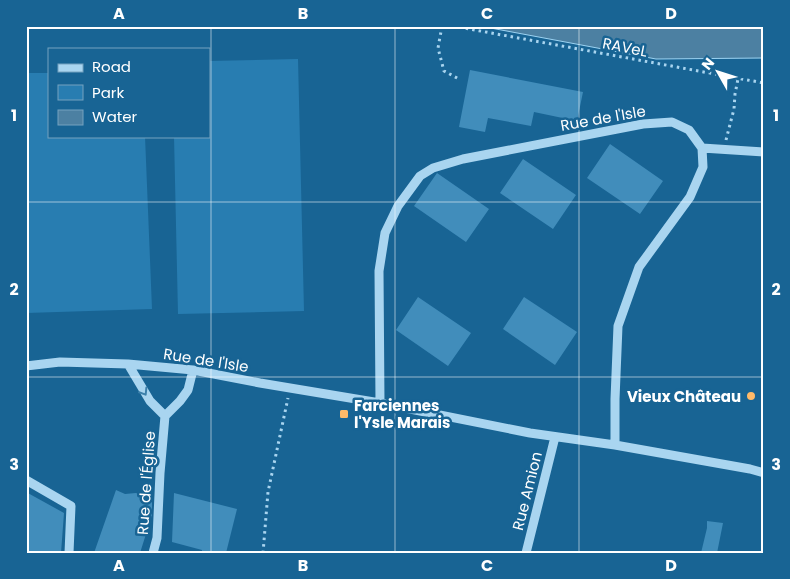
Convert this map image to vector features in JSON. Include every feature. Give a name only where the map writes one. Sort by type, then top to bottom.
[{"type":"street","name":"Rue de l'Isle","points":[[380,403],[380,271],[385,233],[398,206],[420,176],[433,168],[463,159],[643,124],[672,122],[689,130],[702,148]]},
{"type":"street","points":[[615,445],[618,326],[639,267],[690,197],[704,168],[702,148],[764,152]]},
{"type":"street","name":"Rue de l'Isle","points":[[26,366],[60,362],[128,364],[193,370],[380,403],[530,433],[615,445],[764,473]]},
{"type":"street","points":[[128,364],[150,401],[165,416],[188,390],[193,370]]},
{"type":"street","name":"Rue de l'Église","points":[[153,553],[157,538],[165,416]]},
{"type":"street","name":"Rue Amion","points":[[526,553],[555,437]]},
{"type":"street","points":[[26,480],[71,506],[68,553]]},
{"type":"path","points":[[442,26],[438,48],[444,70],[459,79]]},
{"type":"path","name":"RAVeL","points":[[452,26],[764,83]]},
{"type":"path","points":[[724,149],[734,109],[738,79]]},
{"type":"path","points":[[263,553],[268,492],[290,388]]},
{"type":"green space","points":[[298,59],[304,311],[178,314],[174,138],[210,138],[210,61]]},
{"type":"green space","points":[[26,73],[48,73],[48,138],[145,138],[152,309],[26,313]]},
{"type":"water","points":[[480,26],[764,26],[764,58],[656,59]]},
{"type":"building","points":[[470,70],[583,92],[577,121],[534,112],[531,126],[488,118],[485,132],[459,127]]},
{"type":"building","points":[[610,144],[663,181],[640,214],[587,178]]},
{"type":"building","points":[[523,159],[576,195],[553,229],[500,193]]},
{"type":"building","points":[[437,173],[489,209],[466,242],[414,206]]},
{"type":"building","points":[[418,297],[471,333],[448,366],[396,330]]},
{"type":"building","points":[[524,297],[577,332],[555,365],[503,329]]},
{"type":"building","points":[[116,490],[125,494],[136,493],[141,495],[144,500],[152,502],[152,515],[140,553],[94,553]]},
{"type":"building","points":[[26,492],[64,513],[61,553],[26,553]]},
{"type":"building","points":[[174,493],[237,509],[226,553],[202,553],[202,550],[172,542]]},
{"type":"building","points":[[707,521],[723,523],[717,553],[701,553]]},
{"type":"place","name":"Vieux Château","points":[[751,396]]},
{"type":"place","name":"Farciennes l'Ysle Marais","points":[[344,414]]}]
